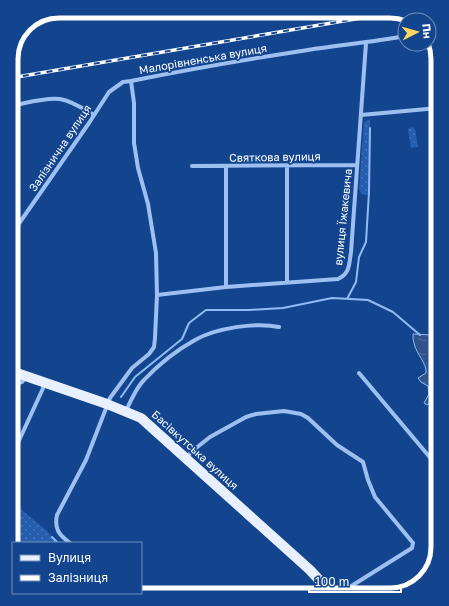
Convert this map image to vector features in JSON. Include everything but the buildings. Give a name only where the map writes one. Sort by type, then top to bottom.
[{"type":"main road","name":"Басівкутська вулиця","points":[[18,373],[107,404],[141,418],[310,570],[327,588]]},
{"type":"street","name":"Малорівненська вулиця","points":[[69,542],[57,531],[55,524],[57,516],[86,460],[98,432],[107,404],[132,368],[150,354],[154,347],[157,295],[156,253],[148,204],[138,168],[134,143],[134,103],[131,81],[188,69],[397,37]]},
{"type":"street","name":"вулиця Їжакевича","points":[[157,295],[226,287],[338,279],[345,276],[349,269],[351,252],[366,43]]},
{"type":"street","name":"Залізнична вулиця","points":[[18,225],[109,92],[123,82],[131,81]]},
{"type":"street","points":[[18,105],[53,98],[62,99],[73,103],[94,115]]},
{"type":"street","points":[[361,115],[431,109]]},
{"type":"street","name":"Святкова вулиця","points":[[192,166],[226,167],[357,164]]},
{"type":"street","points":[[287,166],[287,282]]},
{"type":"street","points":[[226,167],[226,287]]},
{"type":"street","points":[[126,412],[129,404],[143,381],[158,367],[196,339],[231,328],[260,326],[279,327]]},
{"type":"street","points":[[359,373],[430,456]]},
{"type":"street","points":[[18,383],[22,382],[26,376]]},
{"type":"street","points":[[18,443],[45,383]]},
{"type":"street","points":[[187,458],[191,452],[210,437],[246,417],[256,414],[284,411],[301,414],[308,418],[337,445],[363,462],[375,497],[413,543],[412,548],[348,588]]},
{"type":"shaded area","points":[[370,119],[370,195],[364,195],[359,189],[364,122]]},
{"type":"shaded area","points":[[412,127],[415,129],[418,147],[411,148],[408,129]]},
{"type":"shaded area","points":[[18,507],[47,531],[57,542],[18,542]]},
{"type":"water","points":[[413,334],[431,335],[431,402],[427,405],[424,403],[429,394],[428,386],[421,382],[418,378],[426,373],[426,369],[413,341]]},
{"type":"waterway","points":[[347,299],[356,282],[359,257],[366,242],[369,192],[370,128]]},
{"type":"waterway","points":[[121,397],[135,377],[182,339],[189,323],[206,310],[283,308],[332,298],[368,300],[393,312],[420,335]]},
{"type":"waterway","points":[[52,537],[57,542]]},
{"type":"railway","points":[[18,77],[361,18]]}]
